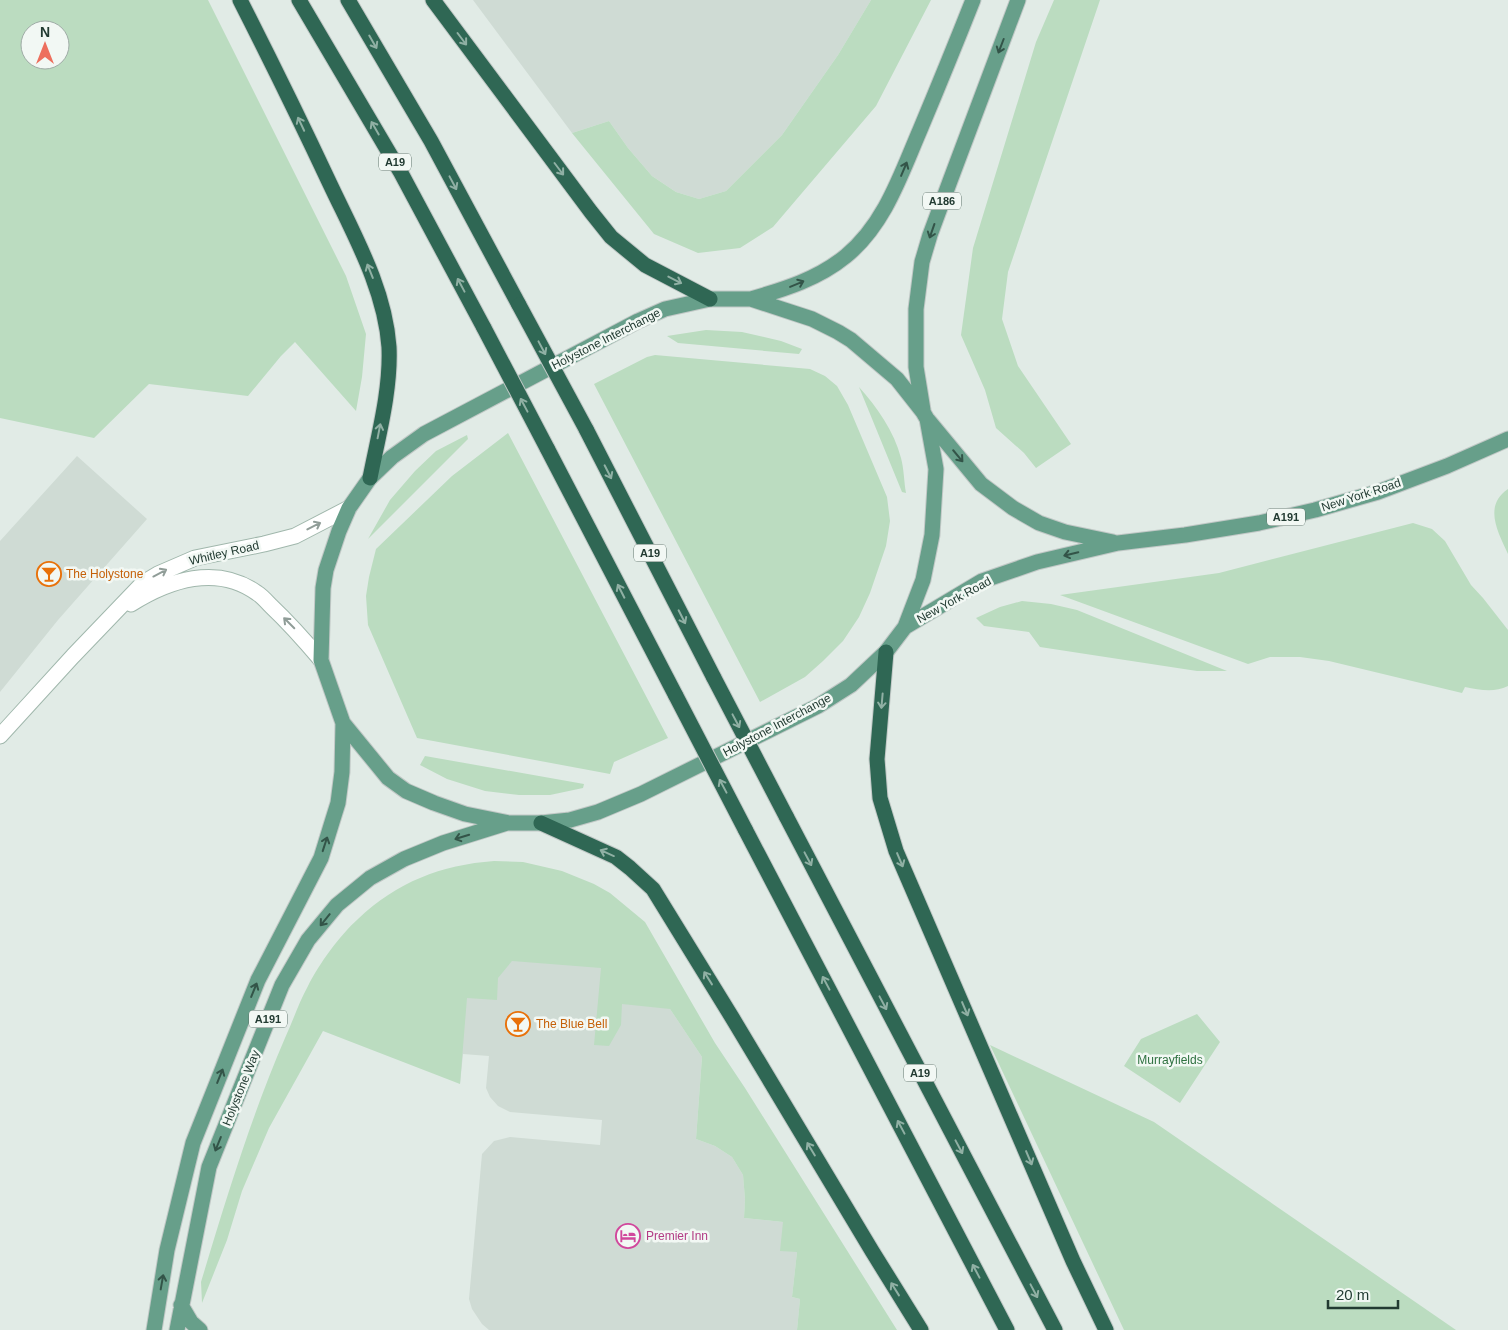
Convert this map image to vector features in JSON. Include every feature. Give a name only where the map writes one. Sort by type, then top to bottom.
[{"type":"highway","points":[[240,0],[274,65],[359,247],[373,278],[384,316],[389,347],[388,381],[370,478]]},
{"type":"highway","name":"A19","points":[[299,0],[401,173],[484,328],[1007,1330]]},
{"type":"highway","name":"A19","points":[[348,0],[431,141],[586,429],[1055,1330]]},
{"type":"highway","points":[[433,0],[611,237],[645,264],[710,299]]},
{"type":"highway","points":[[886,652],[876,759],[880,798],[896,851],[1073,1260],[1106,1330]]},
{"type":"highway","points":[[540,823],[616,857],[652,889],[921,1330]]},
{"type":"main road","points":[[751,299],[786,289],[818,276],[846,256],[868,234],[881,216],[898,182],[973,0]]},
{"type":"main road","name":"A186","points":[[925,416],[916,367],[916,309],[922,262],[950,180],[1018,0]]},
{"type":"main road","name":"Holystone Interchange","points":[[710,299],[751,299],[812,319],[851,340],[898,379],[925,416],[936,469],[932,535],[923,580],[905,627],[886,652],[851,685],[818,706],[641,794],[598,812],[570,820],[540,823],[508,823],[465,814],[434,804],[406,791],[388,778],[343,723],[321,660],[323,588],[336,539],[348,508],[370,478],[392,457],[424,434],[631,325],[665,309],[688,302],[710,299]]},
{"type":"main road","name":"New York Road","points":[[925,416],[981,484],[1013,508],[1039,523],[1065,532],[1118,543]]},
{"type":"main road","name":"New York Road","points":[[905,627],[982,582],[1036,562],[1118,543],[1186,535],[1259,523],[1315,510],[1378,492],[1447,466],[1508,439]]},
{"type":"main road","name":"Holystone Way","points":[[154,1330],[167,1250],[193,1143],[258,980],[321,858],[334,819],[342,772],[343,723]]},
{"type":"main road","name":"Holystone Way","points":[[177,1330],[209,1167],[282,985],[308,940],[337,905],[370,878],[404,859],[443,843],[508,823]]},
{"type":"main road","points":[[181,1305],[191,1322],[200,1330]]},
{"type":"street","name":"Whitley Road","points":[[0,736],[73,656],[144,583],[158,574],[195,558],[295,536],[348,508]]},
{"type":"street","name":"Whitley Road","points":[[111,617],[166,585],[186,579],[224,579],[257,592],[292,625],[321,660]]},
{"type":"shaded area","points":[[473,0],[871,0],[838,55],[782,135],[726,191],[699,199],[676,192],[652,176],[628,148],[609,121],[572,133]]},
{"type":"shaded area","points":[[77,456],[147,519],[58,620],[0,692],[0,541]]},
{"type":"shaded area","points":[[513,893],[670,1009],[702,1057],[696,1139],[715,1146],[732,1157],[743,1175],[744,1218],[783,1222],[797,1252],[792,1297],[800,1299],[797,1330],[489,1330],[482,1324],[472,1309],[469,1299],[482,1154],[494,1141],[510,1137],[600,1145],[602,1120],[510,1112],[498,1106],[490,1097],[486,1088],[489,1056],[463,1054],[460,1084],[395,963]]},
{"type":"green space","points":[[0,0],[208,0],[346,276],[366,334],[362,377],[356,411],[295,342],[248,396],[149,384],[94,438],[0,418]]},
{"type":"green space","points":[[871,0],[931,0],[876,106],[773,227],[740,248],[698,253],[654,234],[572,133],[609,121],[628,148],[652,176],[676,192],[699,199],[726,191],[782,135],[838,55]]},
{"type":"green space","points":[[1054,0],[1100,0],[1008,272],[1002,319],[1018,366],[1071,444],[1036,468],[1024,453],[996,428],[985,390],[961,335],[973,248],[1036,42]]},
{"type":"green space","points":[[706,330],[742,332],[781,341],[802,349],[799,354],[678,343],[667,336]]},
{"type":"green space","points":[[655,355],[810,369],[825,376],[837,386],[848,405],[887,497],[890,521],[886,546],[870,593],[859,617],[843,641],[805,677],[760,702],[594,384],[647,357]]},
{"type":"green space","points":[[859,387],[878,411],[894,438],[902,462],[906,493],[902,492]]},
{"type":"green space","points":[[508,433],[668,738],[614,762],[610,774],[417,738],[368,625],[366,596],[376,549],[452,476]]},
{"type":"green space","points":[[467,435],[468,439],[368,539],[390,500],[415,471],[436,451]]},
{"type":"green space","points":[[1508,489],[1508,554],[1497,528],[1494,511],[1500,496]]},
{"type":"green space","points":[[1413,523],[1432,529],[1445,541],[1471,585],[1508,630],[1508,686],[1492,690],[1465,687],[1462,693],[1329,661],[1300,657],[1270,657],[1248,664],[1060,595],[1219,573]]},
{"type":"green space","points":[[1022,601],[1051,604],[1077,610],[1227,671],[1197,671],[1040,647],[1029,632],[984,626],[976,618],[1000,607]]},
{"type":"green space","points":[[425,756],[584,784],[583,788],[550,795],[519,795],[485,791],[447,779],[420,765]]},
{"type":"green space","points":[[494,861],[523,862],[562,871],[594,884],[610,893],[645,922],[715,1043],[897,1330],[797,1330],[800,1299],[792,1297],[797,1252],[780,1251],[783,1222],[744,1218],[743,1175],[732,1157],[715,1146],[696,1139],[702,1057],[670,1009],[622,1004],[621,1025],[609,1046],[594,1045],[601,968],[512,961],[498,978],[497,1000],[467,998],[460,1084],[323,1031],[269,1128],[242,1191],[227,1240],[202,1303],[201,1282],[250,1128],[299,1005],[324,959],[337,941],[358,919],[373,906],[404,885],[438,871]]},
{"type":"green space","name":"Murrayfields","points":[[1197,1014],[1220,1042],[1180,1103],[1124,1066],[1141,1039]]},
{"type":"green space","points":[[990,1045],[1154,1122],[1456,1330],[1124,1330]]},
{"type":"place","name":"The Holystone","points":[[49,574]]},
{"type":"place","name":"The Blue Bell","points":[[518,1024]]},
{"type":"place","name":"Premier Inn","points":[[628,1236]]}]
